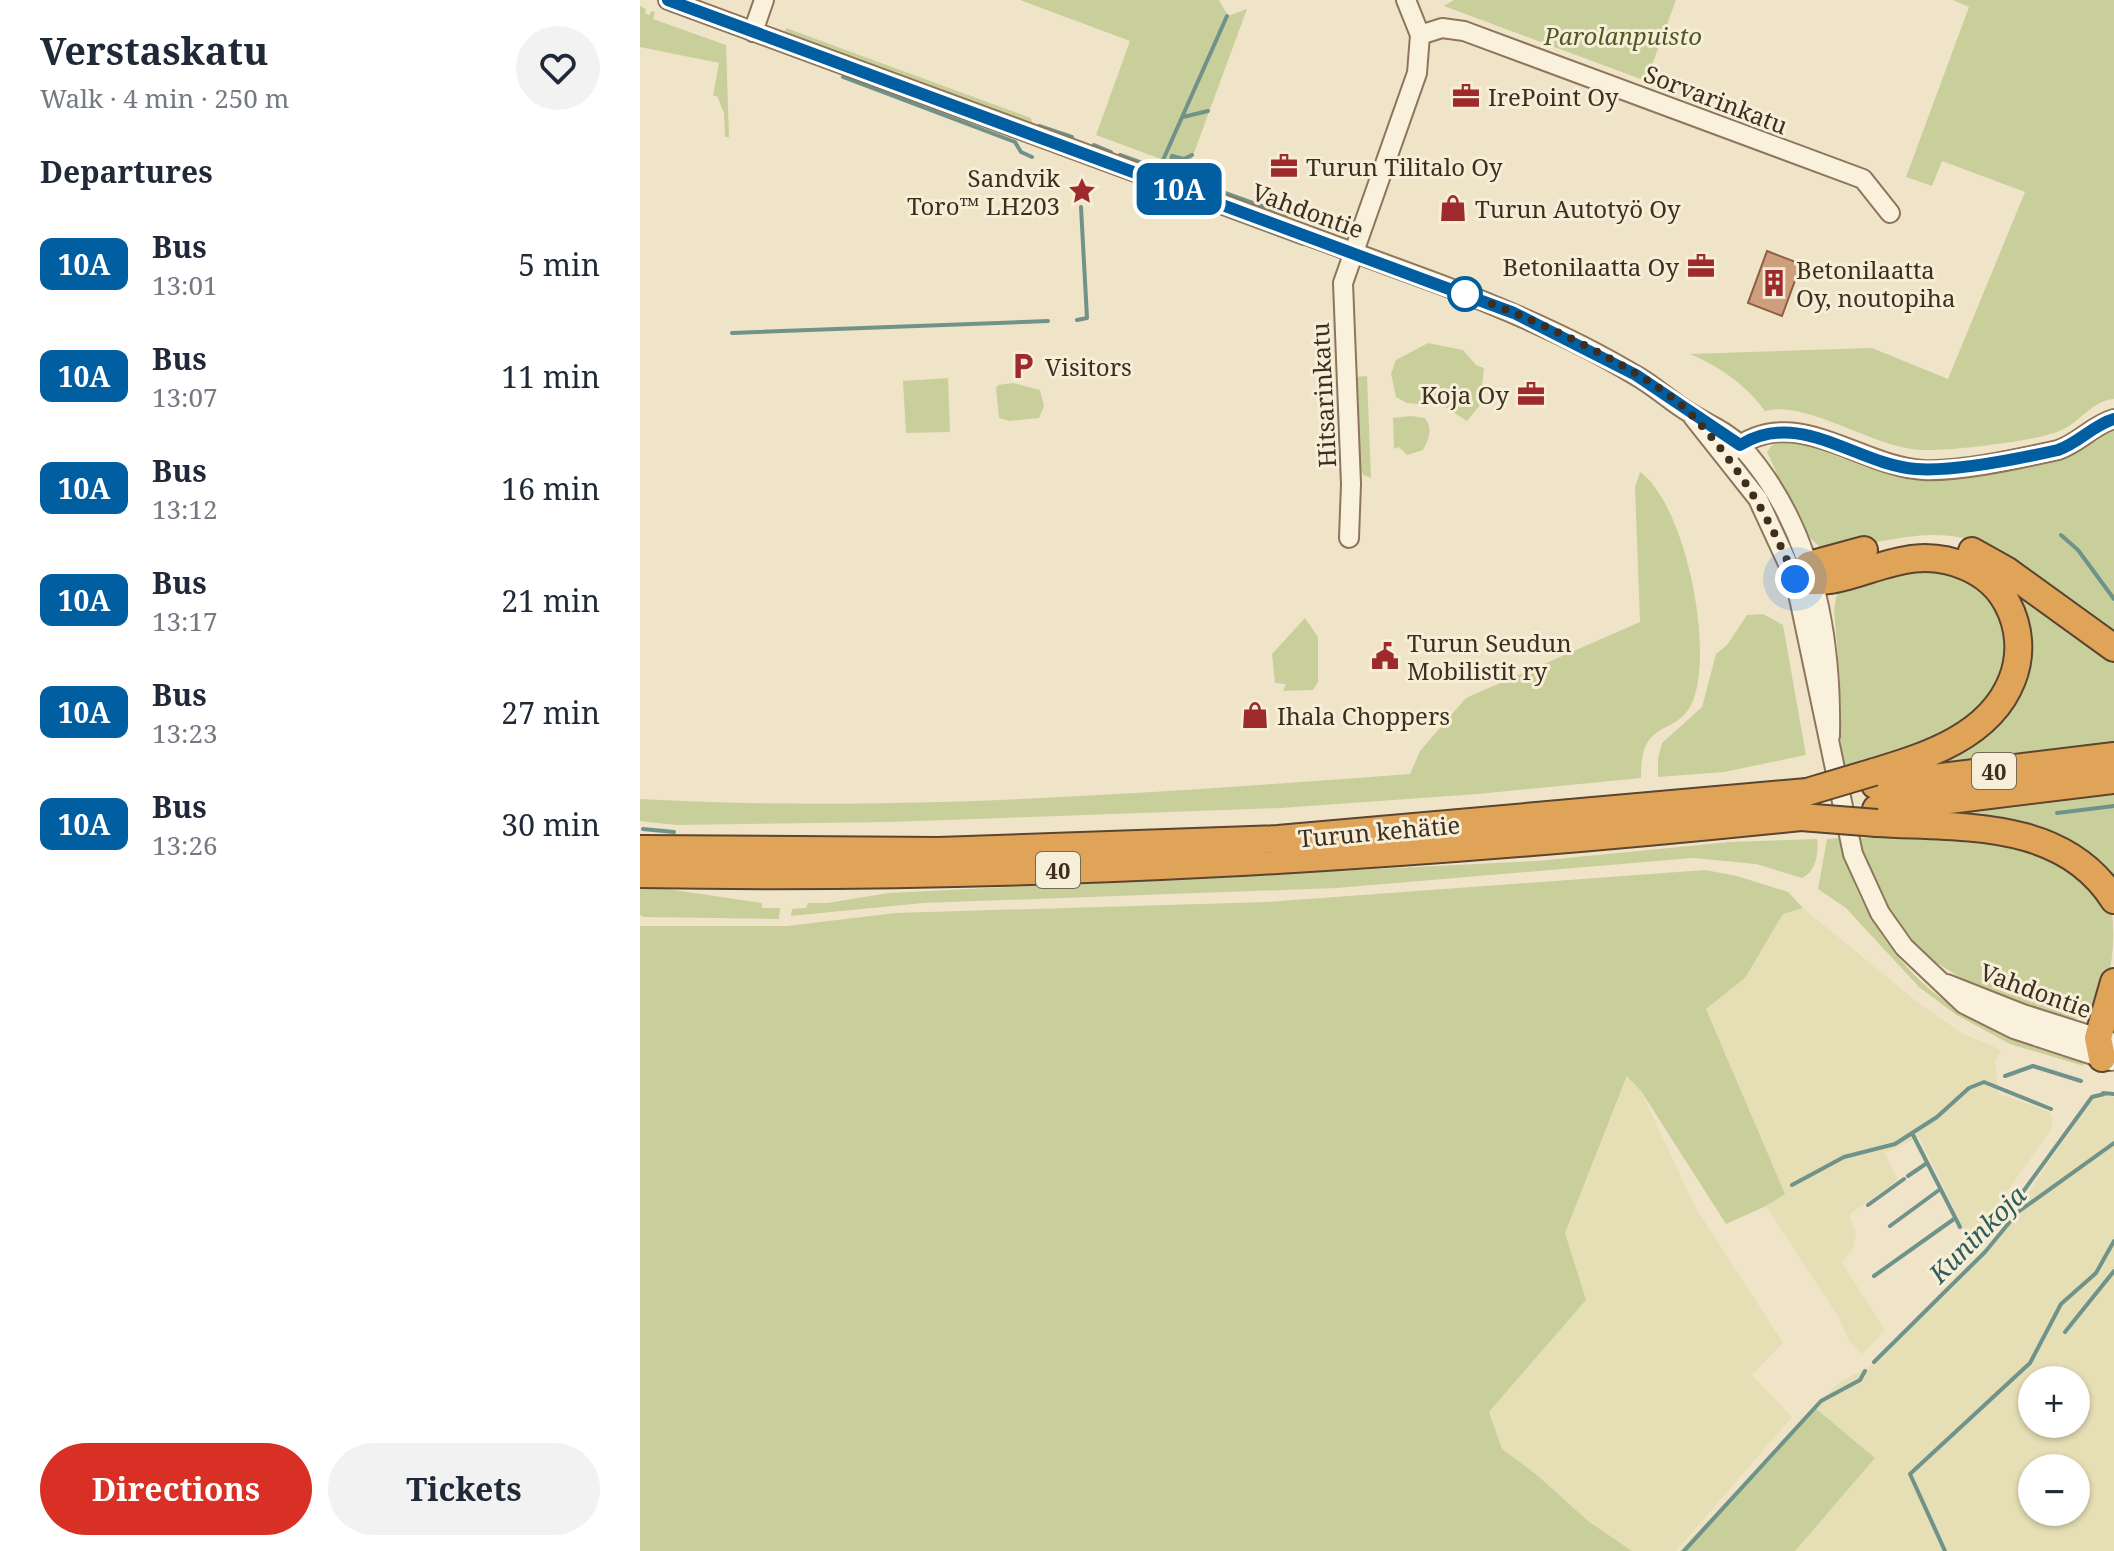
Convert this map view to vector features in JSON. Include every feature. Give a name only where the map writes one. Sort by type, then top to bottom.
[{"type":"highway","points":[[1806,576],[1902,541],[1944,540],[1988,558],[2114,648]]},
{"type":"highway","points":[[1796,805],[1875,797],[1989,717],[2014,677],[2019,648],[2009,606],[1989,580],[1954,561],[1939,558],[1903,559],[1806,576]]},
{"type":"highway","name":"40","points":[[1875,797],[2114,756]]},
{"type":"highway","name":"40","points":[[1875,797],[2114,780]]},
{"type":"highway","points":[[1796,805],[1875,797],[1960,828],[2027,836],[2067,852],[2082,862],[2114,900]]},
{"type":"highway","name":"Turun kehätie","points":[[640,849],[938,851],[1278,839],[1796,805]]},
{"type":"highway","name":"Turun kehätie","points":[[640,874],[920,874],[1204,866],[1476,847],[1796,805]]},
{"type":"highway","points":[[2108,1049],[2114,982]]},
{"type":"street","name":"Vahdontie","points":[[668,0],[1514,313],[1636,375],[1690,414],[1715,426],[1792,523],[1806,576],[1818,697],[1830,736],[1849,839],[1867,891],[1894,934],[1964,1004],[1989,1018],[2108,1049]]},
{"type":"street","points":[[753,32],[764,0]]},
{"type":"street","points":[[1406,0],[1420,35]]},
{"type":"street","name":"Sorvarinkatu","points":[[1420,35],[1442,28],[1464,31],[1863,179],[1890,213]]},
{"type":"street","name":"Hitsarinkatu","points":[[1349,538],[1351,484],[1343,296],[1352,251],[1417,73],[1420,35]]},
{"type":"street","points":[[1733,451],[1762,434],[1795,431],[1884,463],[1928,470],[2058,450],[2073,444],[2100,424],[2114,419]]},
{"type":"shaded area","points":[[1803,908],[1921,1005],[1962,1033],[2001,1050],[1995,1062],[1999,1094],[2050,1112],[2053,1122],[2050,1132],[1978,1231],[1967,1235],[1919,1137],[1885,1153],[1898,1180],[1849,1215],[1856,1232],[1853,1249],[1842,1263],[1885,1330],[1862,1354],[1850,1342],[1837,1315],[1766,1206],[1785,1194],[1706,1009],[1745,978],[1783,913]]},
{"type":"shaded area","points":[[1628,1075],[1641,1091],[1694,1205],[1783,1343],[1752,1375],[1792,1417],[1676,1551],[1632,1551],[1588,1521],[1537,1475],[1502,1449],[1489,1412],[1586,1300],[1565,1233]]},
{"type":"shaded area","points":[[2096,1094],[2114,1097],[2114,1551],[1795,1551],[1875,1458],[1814,1407],[1841,1381],[1869,1367],[1955,1286],[1996,1240]]},
{"type":"green space","points":[[1020,0],[1219,0],[1228,16],[1247,9],[1188,169],[1096,135],[1130,41]]},
{"type":"green space","name":"Parolanpuisto","points":[[1454,0],[1676,0],[1646,81],[1444,6]]},
{"type":"green space","points":[[1953,0],[2114,0],[2114,399],[2099,403],[2069,426],[2051,434],[1936,450],[1904,448],[1801,412],[1782,409],[1765,411],[1731,377],[1690,354],[1872,348],[1948,379],[2025,192],[1942,161],[1932,186],[1906,177],[1969,7]]},
{"type":"green space","points":[[640,6],[649,15],[655,12],[653,19],[726,45],[729,137],[725,137],[724,113],[717,96],[713,96],[719,63],[640,47]]},
{"type":"green space","points":[[786,28],[1031,118],[1032,122],[1030,127],[784,35]]},
{"type":"green space","points":[[1428,343],[1463,350],[1476,365],[1484,368],[1480,405],[1467,421],[1445,407],[1407,403],[1396,397],[1391,374],[1396,360]]},
{"type":"green space","points":[[1367,376],[1371,478],[1358,468],[1355,377]]},
{"type":"green space","points":[[948,378],[950,432],[906,433],[903,381]]},
{"type":"green space","points":[[1013,383],[1040,390],[1044,406],[1039,418],[1009,421],[999,418],[996,388]]},
{"type":"green space","points":[[1393,418],[1425,418],[1429,434],[1423,450],[1407,455],[1399,447],[1394,449]]},
{"type":"green space","points":[[2114,426],[2114,635],[1987,546],[1966,539],[1926,535],[1824,550],[1796,518],[1767,452],[1772,445],[1784,441],[1809,445],[1865,467],[1925,478],[2067,456]]},
{"type":"green space","points":[[1640,472],[1656,489],[1671,515],[1683,546],[1698,616],[1700,650],[1698,680],[1692,703],[1677,721],[1652,736],[1642,758],[1641,778],[1478,794],[1281,808],[889,822],[676,825],[640,821],[640,799],[832,804],[1025,799],[1410,774],[1420,751],[1466,698],[1640,622],[1635,487]]},
{"type":"green space","points":[[1963,552],[2114,656],[2114,745],[1918,770],[2012,703],[2005,589]]},
{"type":"green space","points":[[1958,570],[2003,610],[2010,665],[1971,726],[1882,759],[1843,765],[1836,692],[1839,668],[1834,611],[1836,597],[1841,589],[1871,572]]},
{"type":"green space","points":[[1763,614],[1783,625],[1806,755],[1724,772],[1658,777],[1662,743],[1702,707],[1716,654],[1727,645],[1747,615]]},
{"type":"green space","points":[[1305,618],[1318,637],[1318,682],[1313,690],[1283,691],[1286,684],[1275,683],[1272,654]]},
{"type":"green space","points":[[2114,794],[2114,885],[2104,871],[1931,814],[2011,808]]},
{"type":"green space","points":[[1958,835],[2057,854],[2112,911],[2110,969],[2099,1002],[2090,1014],[2075,1018],[2055,1016],[2005,1000],[1937,963],[1901,928],[1876,885],[1858,838]]},
{"type":"green space","points":[[1841,838],[1856,887],[1868,912],[1918,979],[1959,1009],[2003,1029],[2079,1056],[2084,1066],[2010,1044],[1955,1014],[1919,987],[1846,908],[1818,889],[1827,839]]},
{"type":"green space","points":[[1817,839],[1816,862],[1802,878],[1756,864],[1693,858],[1337,888],[923,903],[791,916],[792,909],[806,908],[808,903],[828,903],[888,893],[1536,861],[1730,842]]},
{"type":"green space","points":[[1705,870],[1788,892],[1803,908],[1783,914],[1745,978],[1706,1009],[1785,1194],[1726,1224],[1641,1091],[1627,1076],[1565,1233],[1586,1300],[1489,1412],[1502,1449],[1537,1475],[1588,1521],[1632,1551],[640,1551],[640,926],[787,926],[895,913],[1267,902]]},
{"type":"green space","points":[[640,885],[762,903],[762,908],[780,908],[779,919],[643,917],[640,915]]},
{"type":"green space","points":[[1814,1407],[1875,1458],[1795,1551],[1680,1551]]},
{"type":"building","name":"Betonilaatta Oy, noutopiha","points":[[1767,251],[1801,264],[1782,316],[1748,303]]},
{"type":"waterway","points":[[1163,160],[1227,16]]},
{"type":"waterway","points":[[843,77],[1015,142],[1021,152],[1032,157]]},
{"type":"waterway","points":[[1183,117],[1208,111]]},
{"type":"waterway","points":[[1039,126],[1072,137]]},
{"type":"waterway","points":[[1094,145],[1111,152]]},
{"type":"waterway","points":[[1120,155],[1286,215]]},
{"type":"waterway","points":[[1171,162],[1172,156],[1184,159],[1192,155]]},
{"type":"waterway","points":[[1160,191],[1303,244]]},
{"type":"waterway","points":[[1077,320],[1087,318],[1081,207]]},
{"type":"waterway","points":[[732,333],[1048,321]]},
{"type":"waterway","points":[[2061,535],[2078,550],[2114,599]]},
{"type":"waterway","points":[[2057,813],[2114,806]]},
{"type":"waterway","points":[[643,829],[674,832]]},
{"type":"waterway","points":[[2005,1076],[2033,1066],[2081,1081]]},
{"type":"waterway","points":[[1792,1185],[1844,1157],[1895,1144],[1937,1117],[1969,1088],[1984,1082],[2051,1109]]},
{"type":"waterway","points":[[2103,1093],[2114,1094]]},
{"type":"waterway","points":[[2017,1200],[2092,1097],[2104,1094]]},
{"type":"waterway","points":[[1912,1133],[1960,1227]]},
{"type":"waterway","name":"Kuninkoja","points":[[1874,1362],[1985,1252],[2018,1212],[2114,1143]]},
{"type":"waterway","points":[[1908,1176],[1927,1163]]},
{"type":"waterway","points":[[1868,1205],[1904,1179]]},
{"type":"waterway","points":[[1890,1226],[1939,1190]]},
{"type":"waterway","points":[[1874,1276],[1954,1219]]},
{"type":"waterway","points":[[1945,1551],[1910,1474],[2030,1363],[2061,1304],[2096,1273],[2114,1241]]},
{"type":"waterway","points":[[2065,1332],[2114,1271]]},
{"type":"waterway","name":"Kuninkoja","points":[[1684,1551],[1821,1401],[1860,1380],[1865,1371]]},
{"type":"bus line","name":"10A","points":[[668,0],[1514,313],[1636,375],[1740,445],[1762,434],[1795,431],[1884,463],[1911,469],[1943,469],[2058,450],[2073,444],[2100,424],[2114,419]]},
{"type":"place","name":"IrePoint Oy","points":[[1466,96]]},
{"type":"place","name":"Turun Tilitalo Oy","points":[[1284,166]]},
{"type":"place","name":"Sandvik Toro™ LH203","points":[[1082,191]]},
{"type":"place","name":"Turun Autotyö Oy","points":[[1453,208]]},
{"type":"place","name":"Betonilaatta Oy","points":[[1701,266]]},
{"type":"place","name":"Betonilaatta Oy, noutopiha","points":[[1774,283]]},
{"type":"place","name":"Visitors","points":[[1023,366]]},
{"type":"place","name":"Koja Oy","points":[[1531,394]]},
{"type":"place","name":"Turun Seudun Mobilistit ry","points":[[1385,656]]},
{"type":"place","name":"Ihala Choppers","points":[[1255,715]]},
{"type":"route","points":[[1465,294],[1514,313],[1578,344],[1636,375],[1690,414],[1727,456],[1758,499],[1795,579]]}]
